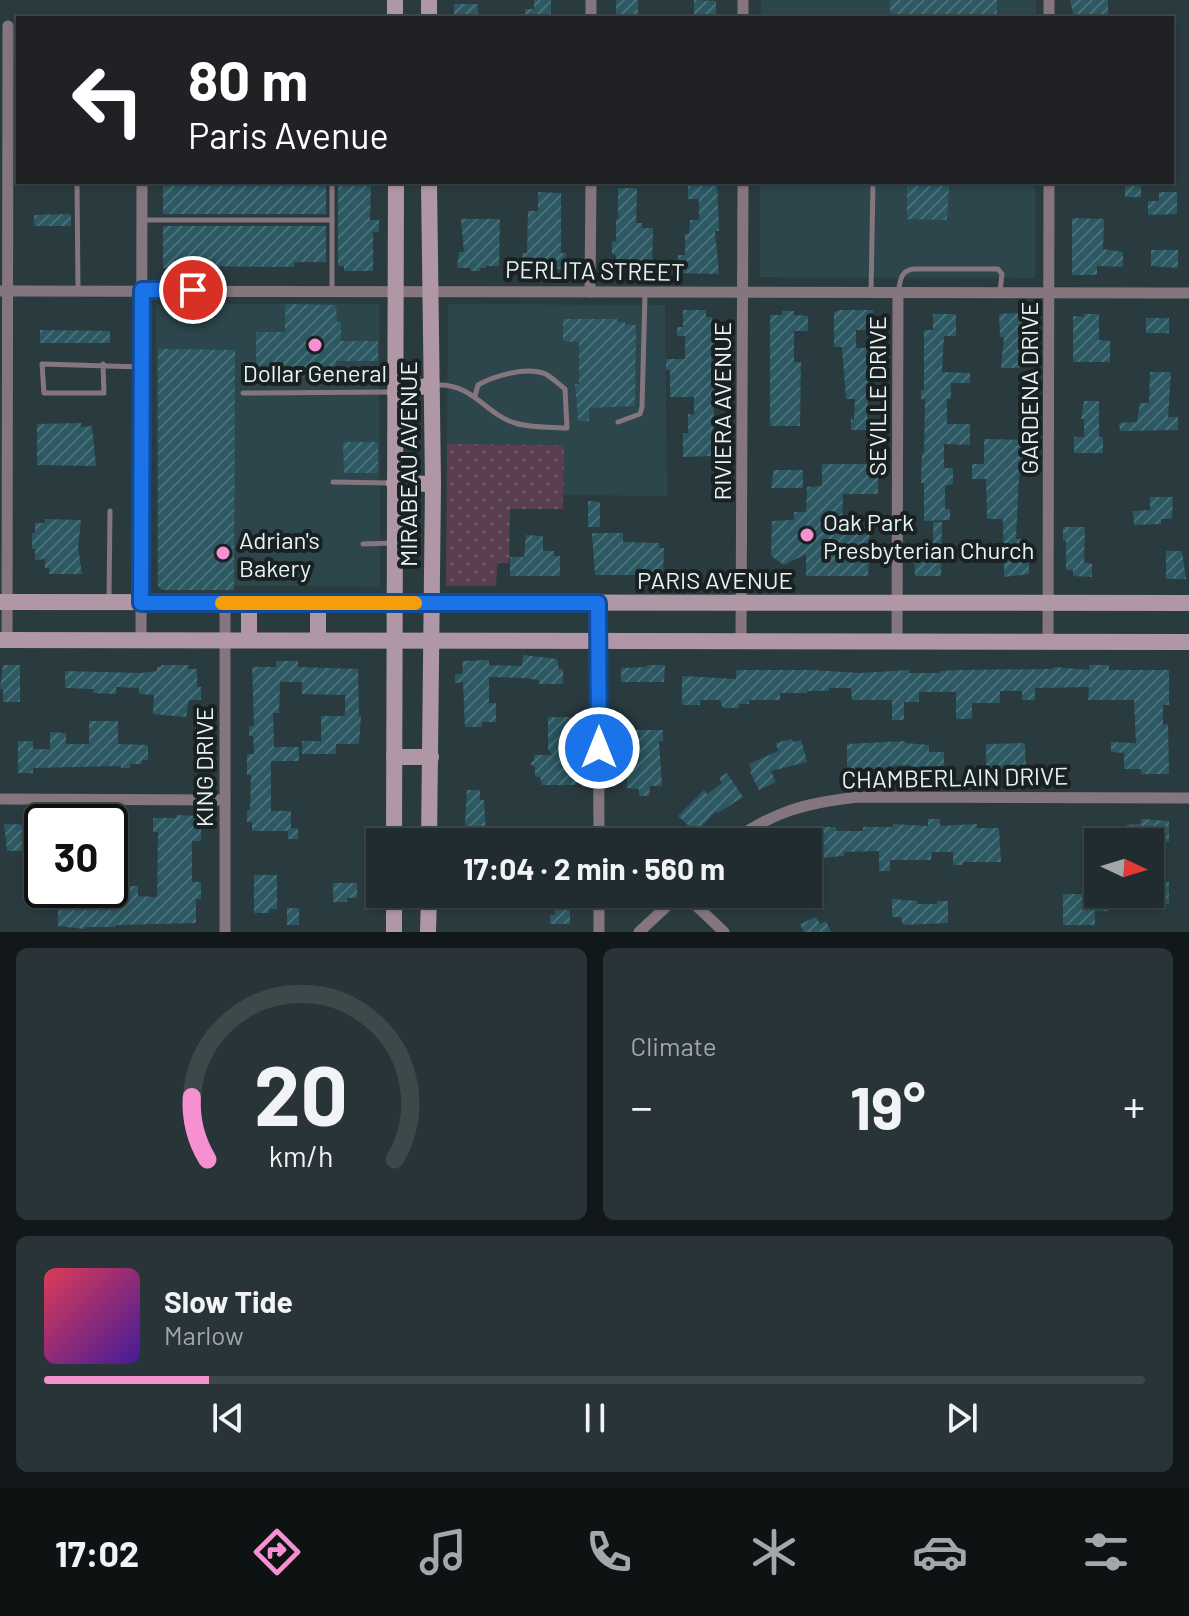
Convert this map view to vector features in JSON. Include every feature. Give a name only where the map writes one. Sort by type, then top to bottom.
[{"type":"street","points":[[9,26],[4,88],[4,640],[1189,642]]},
{"type":"street","points":[[141,640],[142,184]]},
{"type":"street","name":"MIRABEAU AVENUE","points":[[394,828],[396,184]]},
{"type":"street","name":"MIRABEAU AVENUE","points":[[429,184],[433,484],[429,828]]},
{"type":"street","points":[[590,292],[591,184]]},
{"type":"street","name":"RIVIERA AVENUE","points":[[741,641],[743,184]]},
{"type":"street","name":"GARDENA DRIVE","points":[[1048,641],[1049,184]]},
{"type":"street","name":"PERLITA STREET","points":[[4,291],[429,290],[898,295],[1189,293]]},
{"type":"street","name":"SEVILLE DRIVE","points":[[897,641],[898,295]]},
{"type":"street","points":[[395,392],[431,385]]},
{"type":"street","points":[[394,483],[433,484]]},
{"type":"street","name":"PARIS AVENUE","points":[[4,602],[318,603],[363,597],[394,603],[1189,603]]},
{"type":"street","points":[[249,602],[249,640]]},
{"type":"street","name":"KING DRIVE","points":[[225,603],[225,932]]},
{"type":"street","points":[[318,603],[318,640]]},
{"type":"street","points":[[598,603],[599,828]]},
{"type":"street","points":[[394,757],[431,757]]},
{"type":"street","name":"CHAMBERLAIN DRIVE","points":[[751,828],[788,810],[858,797],[1189,798]]},
{"type":"street","points":[[0,799],[225,800]]},
{"type":"street","points":[[394,908],[394,932]]},
{"type":"street","points":[[428,932],[429,908]]},
{"type":"street","points":[[599,908],[599,932]]},
{"type":"street","points":[[639,932],[666,908]]},
{"type":"street","points":[[697,908],[724,932]]},
{"type":"lane","points":[[77,184],[78,290]]},
{"type":"lane","points":[[332,184],[332,290]]},
{"type":"lane","points":[[871,294],[873,184]]},
{"type":"lane","points":[[142,220],[332,220]]},
{"type":"lane","points":[[898,295],[902,275],[914,269],[998,269],[1002,274],[1000,294]]},
{"type":"lane","points":[[618,422],[640,414],[642,407],[645,293]]},
{"type":"lane","points":[[103,364],[104,393],[44,393],[42,364],[103,364],[142,367]]},
{"type":"lane","points":[[431,385],[446,384],[475,396],[514,423],[567,428],[565,389],[544,373],[510,374],[486,380],[478,385],[475,396]]},
{"type":"lane","points":[[243,393],[395,392]]},
{"type":"lane","points":[[333,482],[394,483]]},
{"type":"lane","points":[[109,603],[110,511]]},
{"type":"lane","points":[[363,544],[394,543]]},
{"type":"shaded area","points":[[761,0],[1036,0],[1036,16],[761,16]]},
{"type":"shaded area","points":[[760,184],[1035,184],[1035,278],[760,277]]},
{"type":"shaded area","points":[[156,304],[379,304],[380,587],[157,585]]},
{"type":"shaded area","points":[[448,304],[665,305],[667,496],[563,495],[563,445],[447,444]]},
{"type":"shaded area","points":[[447,444],[564,445],[563,509],[510,509],[509,563],[499,563],[497,566],[496,586],[446,586]]},
{"type":"building","points":[[534,0],[551,0],[551,16],[525,16],[525,9],[534,9]]},
{"type":"building","points":[[616,0],[638,0],[638,16],[616,16]]},
{"type":"building","points":[[694,0],[716,1],[716,15],[694,16]]},
{"type":"building","points":[[890,0],[997,0],[997,16],[890,16]]},
{"type":"building","points":[[1070,0],[1108,0],[1108,16],[1074,16]]},
{"type":"building","points":[[454,4],[478,4],[478,16],[454,16]]},
{"type":"building","points":[[163,184],[326,184],[326,214],[163,214]]},
{"type":"building","points":[[338,184],[371,184],[370,220],[379,220],[379,232],[373,232],[373,271],[344,271],[344,266],[338,266]]},
{"type":"building","points":[[688,184],[717,184],[719,231],[715,231],[719,274],[678,273],[678,255],[685,255],[685,234],[689,234],[690,220],[699,220],[699,199],[688,199]]},
{"type":"building","points":[[907,184],[949,184],[947,220],[907,219]]},
{"type":"building","points":[[1125,184],[1141,184],[1141,197],[1125,197]]},
{"type":"building","points":[[618,188],[637,188],[636,223],[642,223],[642,228],[653,228],[652,272],[616,273],[612,241],[616,241]]},
{"type":"building","points":[[538,192],[561,193],[561,253],[566,253],[566,269],[538,270],[538,267],[522,266],[522,253],[527,253],[528,211],[538,211]]},
{"type":"building","points":[[1159,192],[1177,192],[1177,214],[1148,215],[1148,201],[1159,201]]},
{"type":"building","points":[[71,214],[71,226],[34,226],[34,215]]},
{"type":"building","points":[[1072,218],[1104,219],[1103,249],[1123,252],[1123,267],[1097,266],[1097,275],[1072,275]]},
{"type":"building","points":[[461,219],[500,219],[499,266],[486,266],[480,271],[457,268],[459,252],[464,252]]},
{"type":"building","points":[[163,226],[326,226],[326,262],[294,263],[294,267],[163,268]]},
{"type":"building","points":[[1151,250],[1178,250],[1178,268],[1151,266]]},
{"type":"building","points":[[285,304],[336,305],[337,322],[341,322],[341,341],[378,341],[378,361],[336,361],[336,377],[285,377],[285,373],[256,373],[256,332],[285,332]]},
{"type":"building","points":[[683,310],[706,310],[706,317],[712,317],[716,354],[712,456],[683,457],[683,433],[688,433],[688,414],[694,415],[694,397],[670,397],[670,370],[666,370],[666,359],[685,359],[685,336],[677,336],[677,327],[683,327]]},
{"type":"building","points":[[873,310],[873,330],[856,330],[856,348],[871,348],[871,399],[868,399],[867,418],[870,430],[851,430],[855,399],[846,399],[842,347],[834,347],[834,312]]},
{"type":"building","points":[[782,311],[808,316],[808,331],[794,331],[794,362],[801,362],[800,426],[770,426],[770,315],[782,315]]},
{"type":"building","points":[[1018,313],[1019,319],[1023,319],[1023,328],[1019,328],[1018,336],[1020,368],[1001,368],[1004,337],[1000,337],[999,314]]},
{"type":"building","points":[[933,314],[956,314],[956,336],[944,336],[942,372],[970,373],[970,383],[951,383],[951,399],[947,399],[947,424],[970,424],[970,445],[944,444],[944,468],[953,468],[953,484],[945,486],[945,509],[950,509],[950,520],[924,521],[924,483],[921,483],[925,399],[921,399],[921,390],[924,390],[924,330],[933,330]]},
{"type":"building","points":[[1084,314],[1099,314],[1099,340],[1110,341],[1110,362],[1073,362],[1073,316],[1084,317]]},
{"type":"building","points":[[1146,318],[1169,318],[1169,333],[1146,333]]},
{"type":"building","points":[[563,319],[617,319],[625,325],[636,325],[635,406],[589,408],[589,421],[578,421],[575,384],[579,384],[579,342],[563,341]]},
{"type":"building","points":[[40,330],[110,331],[110,343],[40,343]]},
{"type":"building","points":[[158,349],[235,350],[234,590],[162,590],[158,586]]},
{"type":"building","points":[[1150,372],[1171,372],[1168,417],[1178,417],[1178,430],[1120,431],[1119,423],[1137,422],[1140,403],[1149,403]]},
{"type":"building","points":[[1084,401],[1099,401],[1099,437],[1103,437],[1103,453],[1074,453],[1074,437],[1084,437],[1084,419],[1081,419]]},
{"type":"building","points":[[81,423],[81,427],[92,426],[96,466],[37,465],[37,424]]},
{"type":"building","points":[[984,439],[1024,440],[1016,539],[1029,539],[1029,574],[1004,577],[1003,519],[987,519],[986,479],[972,479],[972,464],[984,464]]},
{"type":"building","points":[[343,442],[378,442],[378,473],[344,473]]},
{"type":"building","points":[[822,464],[878,464],[878,494],[843,494],[842,527],[870,527],[868,576],[806,576],[806,554],[784,565],[771,556],[772,521],[794,520],[794,512],[806,512],[807,487],[822,486]]},
{"type":"building","points":[[774,470],[803,470],[803,488],[771,488]]},
{"type":"building","points":[[1150,497],[1173,497],[1172,519],[1161,519],[1161,524],[1134,525],[1133,511],[1150,510]]},
{"type":"building","points":[[588,501],[600,502],[600,527],[588,527]]},
{"type":"building","points":[[45,519],[81,520],[78,547],[82,574],[49,574],[45,559],[35,560],[32,533],[35,533],[35,523],[45,523]]},
{"type":"building","points":[[933,522],[942,522],[941,576],[915,576],[914,547],[933,547]]},
{"type":"building","points":[[1063,527],[1085,527],[1084,562],[1092,564],[1092,577],[1073,576],[1073,570],[1066,570]]},
{"type":"building","points":[[592,533],[623,533],[623,542],[659,543],[659,548],[664,548],[663,575],[595,575]]},
{"type":"building","points":[[526,535],[543,536],[543,551],[554,551],[554,556],[560,556],[560,576],[510,576],[510,557],[524,557]]},
{"type":"building","points":[[1166,551],[1182,551],[1186,579],[1166,579]]},
{"type":"building","points":[[523,655],[557,659],[559,669],[563,669],[563,684],[489,677],[489,703],[496,703],[496,722],[482,722],[482,727],[465,727],[463,682],[455,683],[455,674],[462,674],[463,661],[489,660],[489,665],[522,666]]},
{"type":"building","points":[[276,661],[298,661],[298,667],[358,669],[359,744],[336,744],[336,754],[302,754],[302,741],[321,741],[321,716],[345,716],[345,695],[302,694],[302,682],[280,682],[279,713],[273,713],[274,747],[299,747],[299,761],[271,761],[271,811],[291,811],[291,828],[298,828],[298,839],[288,839],[288,831],[252,831],[252,822],[247,822],[251,775],[247,775],[247,754],[254,754],[253,736],[249,736],[249,726],[254,726],[252,667],[276,667]]},
{"type":"building","points":[[3,665],[20,665],[20,702],[3,702],[3,689],[0,689]]},
{"type":"building","points":[[161,665],[189,665],[188,669],[197,669],[201,700],[189,700],[186,717],[153,714],[154,695],[139,694],[139,688],[116,687],[116,694],[65,688],[65,671],[141,673],[157,671]]},
{"type":"building","points":[[665,665],[664,682],[621,682],[621,668]]},
{"type":"building","points":[[1089,665],[1109,665],[1109,670],[1169,670],[1169,705],[1163,705],[1163,725],[1168,724],[1169,774],[1141,774],[1141,769],[1124,769],[1124,753],[1111,752],[1111,742],[1136,743],[1134,700],[1088,700],[1089,687],[1035,688],[1035,700],[1022,700],[1022,691],[1000,691],[1000,703],[972,703],[972,719],[956,719],[956,692],[919,692],[919,702],[904,702],[904,720],[892,720],[892,700],[852,700],[851,688],[780,693],[780,700],[749,700],[749,704],[739,704],[739,708],[723,708],[720,700],[700,700],[700,705],[682,705],[682,676],[736,679],[736,670],[860,673],[909,670],[909,673],[940,673],[1053,667],[1089,670]]},
{"type":"building","points":[[548,717],[570,717],[570,749],[565,749],[565,772],[576,772],[576,785],[542,785],[540,777],[535,777],[535,767],[530,764],[534,755],[553,755],[548,750]]},
{"type":"building","points":[[89,721],[118,721],[118,744],[148,745],[148,760],[142,760],[142,764],[130,764],[130,768],[33,768],[33,773],[18,773],[18,741],[33,741],[33,749],[50,749],[50,732],[66,733],[66,744],[89,744]]},
{"type":"building","points":[[623,730],[663,730],[663,741],[659,741],[662,786],[650,786],[649,796],[639,796],[639,789],[627,788],[627,752],[623,752]]},
{"type":"building","points":[[792,739],[793,742],[801,740],[807,762],[771,771],[776,782],[759,790],[749,764],[778,751],[776,743]]},
{"type":"building","points":[[905,741],[929,745],[929,752],[944,752],[944,768],[922,770],[922,767],[910,765],[888,766],[888,769],[847,769],[847,744]]},
{"type":"building","points":[[1025,743],[1026,769],[986,769],[986,744]]},
{"type":"building","points":[[727,773],[743,797],[718,813],[716,811],[700,828],[686,828],[688,825],[678,816],[704,790],[707,794],[722,783],[719,778]]},
{"type":"building","points":[[467,790],[480,790],[480,800],[484,800],[486,828],[465,828]]},
{"type":"building","points":[[176,815],[201,816],[201,841],[192,841],[192,882],[201,882],[201,899],[196,899],[196,923],[85,929],[58,926],[58,908],[128,908],[128,886],[138,886],[138,896],[157,897],[158,832],[153,832],[153,818],[176,818]]},
{"type":"building","points":[[928,819],[940,819],[940,826],[977,824],[977,828],[999,828],[1001,862],[953,865],[953,852],[932,852],[931,860],[890,860],[890,871],[879,871],[879,851],[844,852],[844,856],[822,859],[822,828],[818,828],[821,827],[836,827],[836,831],[863,831],[863,827],[893,827],[893,824],[928,826]]},
{"type":"building","points":[[1141,819],[1169,821],[1169,842],[1164,842],[1164,828],[1126,828],[1126,825],[1141,824]]},
{"type":"building","points":[[4,824],[24,825],[24,848],[22,851],[7,851]]},
{"type":"building","points":[[254,875],[277,875],[277,909],[269,909],[269,913],[254,913]]},
{"type":"building","points":[[1164,882],[1169,882],[1169,904],[1164,904]]},
{"type":"building","points":[[333,883],[357,883],[357,898],[333,902]]},
{"type":"building","points":[[1063,894],[1084,894],[1084,908],[1108,908],[1108,911],[1095,911],[1095,925],[1063,925]]},
{"type":"building","points":[[892,899],[917,901],[917,904],[948,901],[948,923],[903,925],[901,917],[892,917]]},
{"type":"building","points":[[287,908],[299,908],[299,925],[287,925]]},
{"type":"building","points":[[555,908],[570,908],[570,924],[550,924],[550,915],[555,915]]},
{"type":"building","points":[[816,917],[820,924],[826,921],[831,932],[804,932],[800,924]]},
{"type":"slow traffic","points":[[222,603],[415,603]]},
{"type":"place","name":"Dollar General","points":[[315,345]]},
{"type":"place","name":"Oak Park Presbyterian Church","points":[[807,535]]},
{"type":"place","name":"Adrian's Bakery","points":[[223,553]]},
{"type":"route","points":[[193,290],[142,290],[141,603],[598,603],[599,748]]}]
